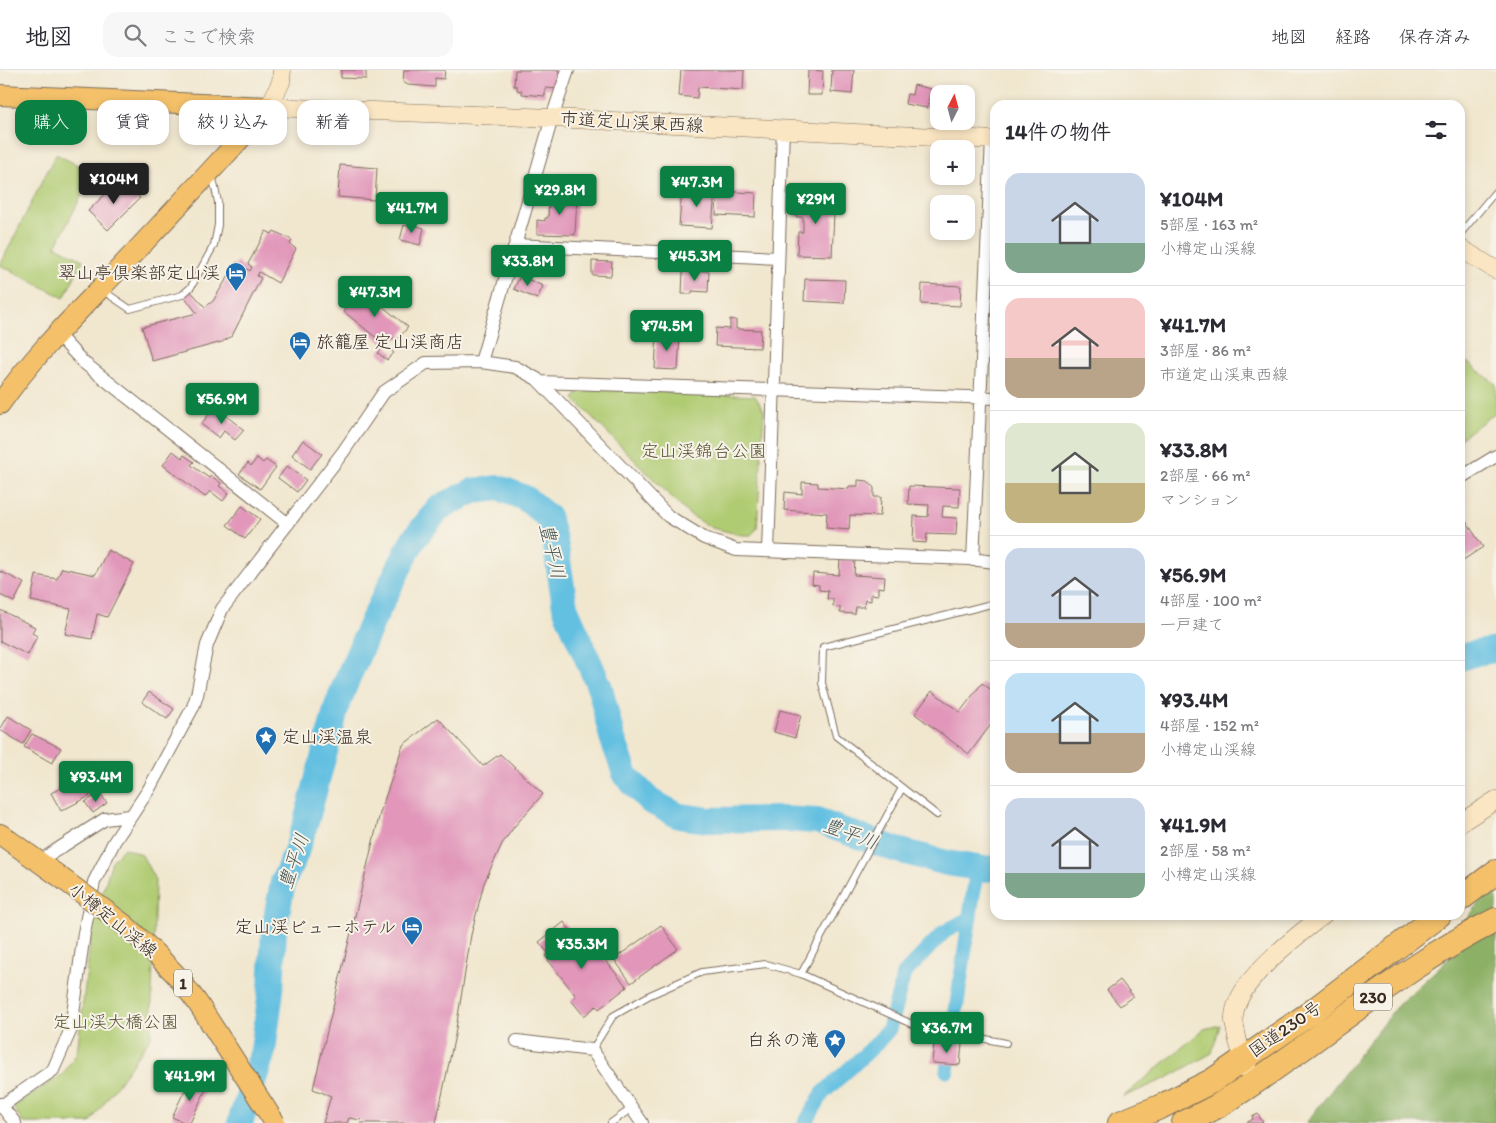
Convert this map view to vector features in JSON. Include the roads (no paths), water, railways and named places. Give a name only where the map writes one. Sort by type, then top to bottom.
[{"type":"highway","points":[[1465,895],[1496,872]]},
{"type":"highway","name":"国道230号","points":[[1120,1123],[1160,1108],[1203,1085],[1309,1014],[1432,920]]},
{"type":"highway","name":"国道230号","points":[[1184,1123],[1220,1104],[1300,1051],[1418,964],[1475,930],[1496,920]]},
{"type":"main road","points":[[0,95],[179,103]]},
{"type":"main road","points":[[0,404],[11,388],[57,334],[235,145]]},
{"type":"main road","name":"小樽定山渓線","points":[[0,834],[125,925],[177,976],[197,1002],[275,1123]]},
{"type":"street","points":[[272,100],[281,82],[282,70]]},
{"type":"street","points":[[481,362],[552,118],[568,70]]},
{"type":"street","name":"市道定山渓東西線","points":[[287,108],[552,118],[990,140]]},
{"type":"street","points":[[768,551],[784,129]]},
{"type":"street","points":[[973,560],[990,200]]},
{"type":"street","points":[[515,245],[778,258]]},
{"type":"street","points":[[1465,251],[1496,270]]},
{"type":"street","points":[[57,334],[83,362],[288,524]]},
{"type":"street","points":[[15,1123],[0,1106],[53,1070],[71,1029],[84,932],[94,882],[114,842],[149,789],[193,707],[207,645],[222,609],[344,452],[384,392],[426,363],[481,362],[515,367],[540,382],[668,516],[704,538],[736,550],[990,562]]},
{"type":"street","points":[[540,382],[990,398]]},
{"type":"street","points":[[1465,475],[1496,456]]},
{"type":"street","points":[[1465,820],[1496,800]]},
{"type":"street","points":[[39,862],[105,819],[130,816]]},
{"type":"street","points":[[1253,1081],[1242,1059],[1237,1042],[1234,1016],[1240,997],[1255,976],[1280,949],[1317,920]]},
{"type":"street","points":[[516,1041],[592,1050],[642,1123]]},
{"type":"lane","points":[[100,289],[130,309],[182,295],[191,287],[214,245],[218,225],[218,202],[212,170]]},
{"type":"lane","points":[[1465,228],[1496,191]]},
{"type":"lane","points":[[937,815],[836,736],[822,683],[823,647],[990,604]]},
{"type":"lane","points":[[801,974],[902,788]]},
{"type":"lane","points":[[592,1050],[613,1016],[650,995],[702,972],[766,964],[801,974],[914,1025],[1006,1043]]},
{"type":"lane","points":[[611,1123],[632,1108]]},
{"type":"waterway","name":"豊平川","points":[[240,1123],[263,1051],[271,990],[274,929],[283,882],[295,855],[306,822],[337,706],[373,620],[413,540],[439,508],[473,491],[499,488],[525,498],[548,517],[556,547],[565,607],[600,688],[612,737],[626,776],[650,801],[679,816],[709,820],[784,819],[817,821],[897,850],[947,863],[990,868]]},
{"type":"waterway","name":"豊平川","points":[[1465,656],[1496,650]]},
{"type":"waterway","points":[[947,1071],[977,868]]},
{"type":"waterway","points":[[805,1123],[823,1093],[875,1045],[889,1029],[904,974],[944,932],[970,918]]},
{"type":"place","name":"翠山亭倶楽部定山渓","points":[[236,292]]},
{"type":"place","name":"旅籠屋 定山渓商店","points":[[300,361]]},
{"type":"place","name":"定山渓温泉","points":[[266,756]]},
{"type":"place","name":"定山渓ビューホテル","points":[[412,946]]},
{"type":"place","name":"白糸の滝","points":[[835,1059]]},
{"type":"park label","name":"定山渓錦台公園","points":[[704,451]]},
{"type":"park label","name":"定山渓大橋公園","points":[[116,1022]]}]
